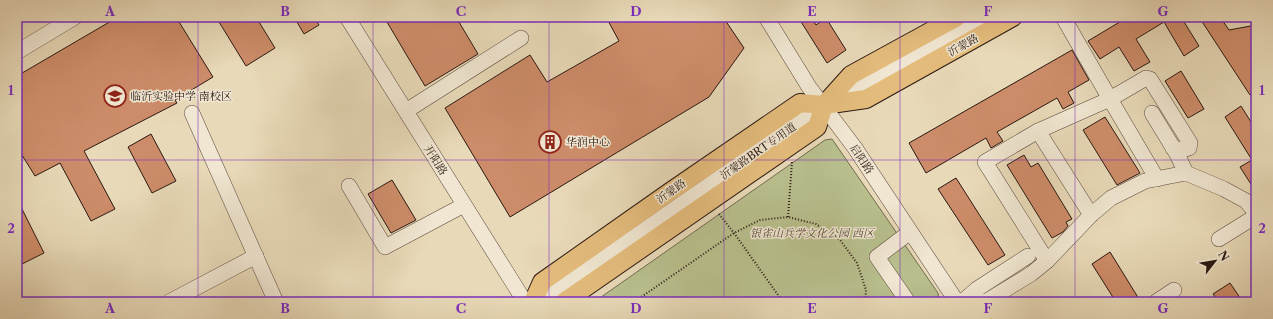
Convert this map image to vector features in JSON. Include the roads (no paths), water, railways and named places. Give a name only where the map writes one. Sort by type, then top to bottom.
[{"type":"main road","points":[[564,302],[817,127],[824,105],[851,75],[957,17]]},
{"type":"main road","name":"沂蒙路","points":[[533,302],[542,282],[800,103],[824,105],[866,99],[1013,17]]},
{"type":"street","points":[[17,52],[75,17]]},
{"type":"street","name":"开阳路","points":[[348,17],[524,302]]},
{"type":"street","name":"启阳路","points":[[766,17],[809,87],[855,148],[957,302]]},
{"type":"street","name":"沂蒙路BRT专用道","points":[[540,302],[824,105],[985,17]]},
{"type":"street","points":[[1063,17],[1157,179]]},
{"type":"street","points":[[406,111],[521,38]]},
{"type":"street","points":[[1046,261],[985,162],[1038,131],[1110,99],[1146,78],[1150,79],[1190,143],[1189,148],[1175,151]]},
{"type":"street","points":[[192,113],[276,302]]},
{"type":"street","points":[[1152,113],[1175,151],[1186,173]]},
{"type":"street","points":[[1038,131],[1091,215]]},
{"type":"street","points":[[1148,163],[1158,170],[1166,172],[1173,168],[1178,162],[1175,151]]},
{"type":"street","points":[[980,302],[987,301],[1031,274],[1046,261],[1091,215],[1111,198],[1145,181],[1186,173],[1224,189],[1246,201],[1256,213]]},
{"type":"street","points":[[349,186],[385,247],[464,206]]},
{"type":"street","points":[[1219,238],[1256,216]]},
{"type":"street","points":[[908,302],[877,257],[910,232]]},
{"type":"street","points":[[169,302],[256,256]]},
{"type":"street","points":[[962,302],[977,289],[1028,256]]},
{"type":"street","points":[[1156,302],[1174,290]]},
{"type":"place","name":"临沂实验中学 南校区","points":[[115,96]]},
{"type":"place","name":"华润中心","points":[[550,142]]},
{"type":"park label","name":"银雀山兵学文化公园 西区","points":[[812,233]]}]
